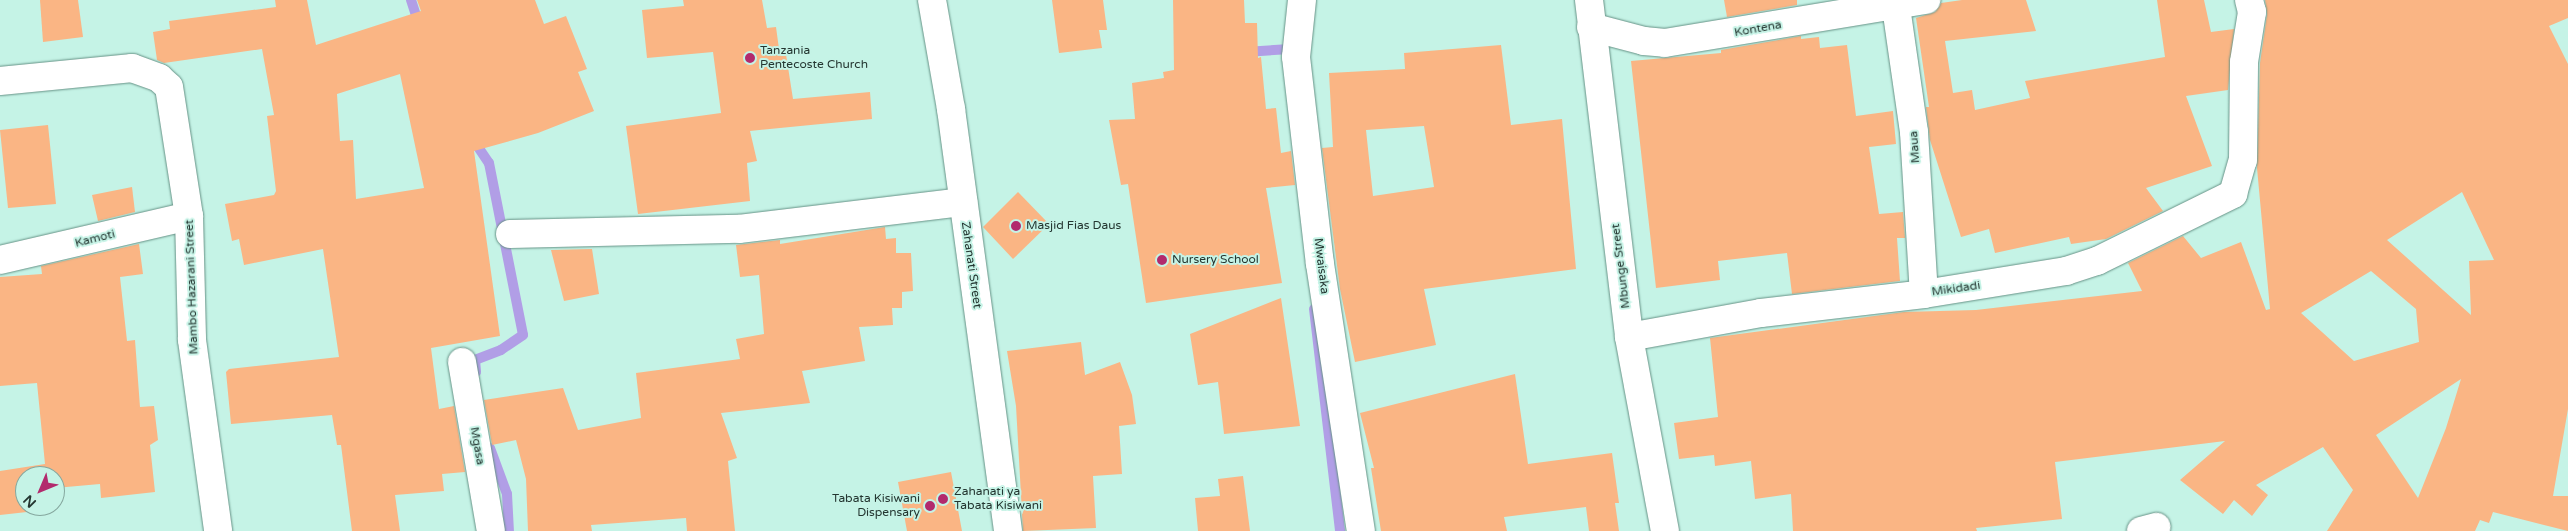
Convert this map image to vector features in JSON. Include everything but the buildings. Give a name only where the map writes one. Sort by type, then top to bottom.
[{"type":"street","name":"Zahanati Street","points":[[932,0],[1008,531]]},
{"type":"street","name":"Mwaisaka","points":[[1302,0],[1296,57],[1320,264],[1361,531]]},
{"type":"street","name":"Mbunge Street","points":[[1589,0],[1629,337],[1665,531]]},
{"type":"street","name":"Kontena","points":[[1591,27],[1644,42],[1665,43],[1896,3],[1926,0]]},
{"type":"street","name":"Mikidadi","points":[[1629,337],[1761,313],[1924,294],[2039,276],[2097,261],[2232,194],[2244,160],[2244,62],[2252,12],[2249,0]]},
{"type":"street","name":"Maua","points":[[1896,3],[1914,132],[1924,294]]},
{"type":"street","name":"Mambo Hazarani Street","points":[[0,81],[132,68],[159,78],[169,87],[189,216],[192,340],[215,531]]},
{"type":"street","points":[[510,234],[739,229],[962,202]]},
{"type":"street","name":"Kamoti","points":[[0,260],[189,216]]},
{"type":"street","name":"Mgasa","points":[[462,362],[491,531]]},
{"type":"waterway","points":[[411,0],[419,25]]},
{"type":"waterway","points":[[1245,52],[1290,49]]},
{"type":"waterway","points":[[472,138],[489,163],[523,335],[501,350],[475,360],[476,372]]},
{"type":"waterway","points":[[1314,309],[1340,531]]},
{"type":"waterway","points":[[490,448],[507,494],[509,531]]},
{"type":"place","name":"Tanzania Pentecoste Church","points":[[750,58]]},
{"type":"place","name":"Masjid Fias Daus","points":[[1016,226]]},
{"type":"place","name":"Nursery School","points":[[1162,260]]},
{"type":"place","name":"Zahanati ya Tabata Kisiwani","points":[[943,499]]},
{"type":"place","name":"Tabata Kisiwani Dispensary","points":[[930,506]]}]
